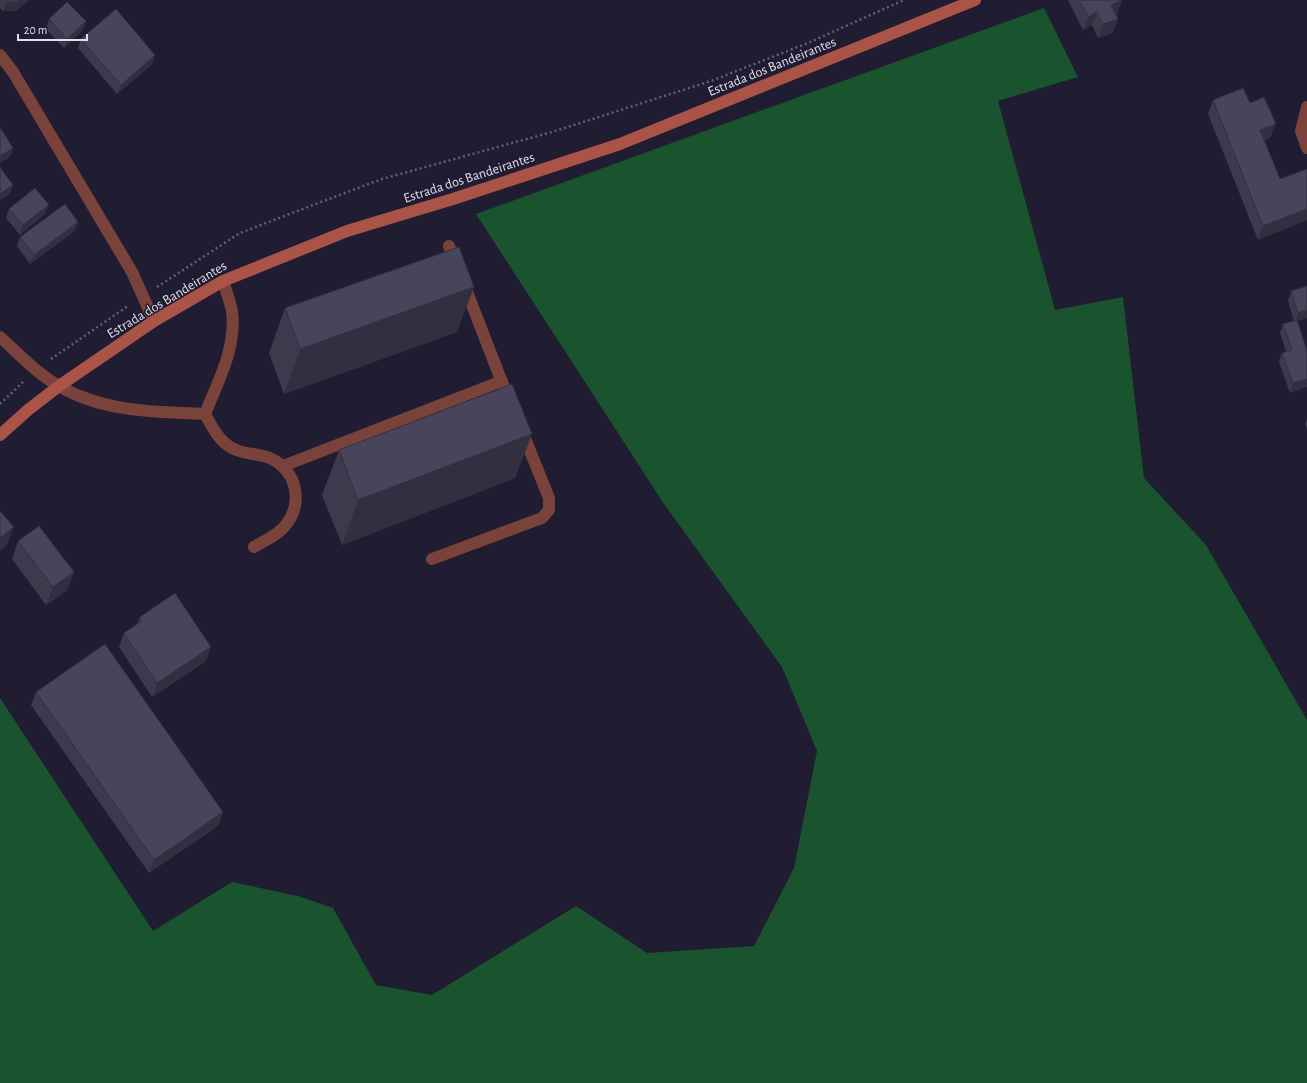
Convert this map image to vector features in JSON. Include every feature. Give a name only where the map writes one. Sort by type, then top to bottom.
[{"type":"main road","name":"Estrada dos Bandeirantes","points":[[0,435],[28,410],[59,386],[154,321],[223,281],[347,230],[453,199],[620,144],[975,0]]},
{"type":"street","points":[[0,55],[13,72],[113,238],[132,272],[154,321]]},
{"type":"street","points":[[1307,107],[1301,131],[1307,148]]},
{"type":"street","points":[[432,559],[542,518],[549,510],[549,498],[449,246]]},
{"type":"street","points":[[205,414],[222,372],[233,331],[232,310],[223,281]]},
{"type":"street","points":[[0,337],[36,369],[59,386],[93,402],[120,408],[205,414]]},
{"type":"street","points":[[283,466],[502,381]]},
{"type":"street","points":[[205,414],[218,436],[233,449],[271,458],[283,466],[291,476],[296,490],[296,503],[292,516],[284,528],[254,547]]},
{"type":"path","points":[[0,404],[36,369],[142,296],[240,233],[382,180],[545,134],[711,80],[808,43],[904,0]]},
{"type":"green space","points":[[1044,8],[1078,77],[998,101],[1055,310],[1123,297],[1144,478],[1206,545],[1307,720],[1307,1083],[0,1083],[0,698],[153,931],[232,882],[298,896],[333,908],[376,985],[432,995],[576,906],[647,953],[754,946],[794,868],[817,751],[782,667],[664,504],[476,214]]},
{"type":"building","points":[[5,0],[20,0],[18,2],[6,2]]},
{"type":"building","points":[[1079,0],[1122,0],[1111,5],[1118,19],[1103,24],[1097,12],[1088,17]]},
{"type":"building","points":[[67,2],[86,21],[67,39],[49,19]]},
{"type":"building","points":[[116,9],[155,55],[121,85],[81,39]]},
{"type":"building","points":[[1243,88],[1250,103],[1264,97],[1276,124],[1260,130],[1280,179],[1307,169],[1307,209],[1263,226],[1213,100]]},
{"type":"building","points":[[0,127],[13,148],[0,156]]},
{"type":"building","points":[[0,167],[13,185],[0,194]]},
{"type":"building","points":[[35,188],[49,205],[23,225],[9,209]]},
{"type":"building","points":[[65,204],[78,222],[34,255],[20,237]]},
{"type":"building","points":[[459,247],[474,287],[300,349],[285,308]]},
{"type":"building","points":[[1307,286],[1307,310],[1298,313],[1291,291]]},
{"type":"building","points":[[1297,320],[1307,351],[1307,379],[1293,383],[1282,353],[1292,350],[1283,324]]},
{"type":"building","points":[[512,384],[532,434],[358,500],[339,450]]},
{"type":"building","points":[[0,511],[14,527],[0,538]]},
{"type":"building","points":[[39,526],[74,572],[53,587],[18,541]]},
{"type":"building","points":[[175,593],[211,647],[157,683],[124,633],[142,621],[140,617]]},
{"type":"building","points":[[105,644],[223,812],[154,860],[36,692]]}]
